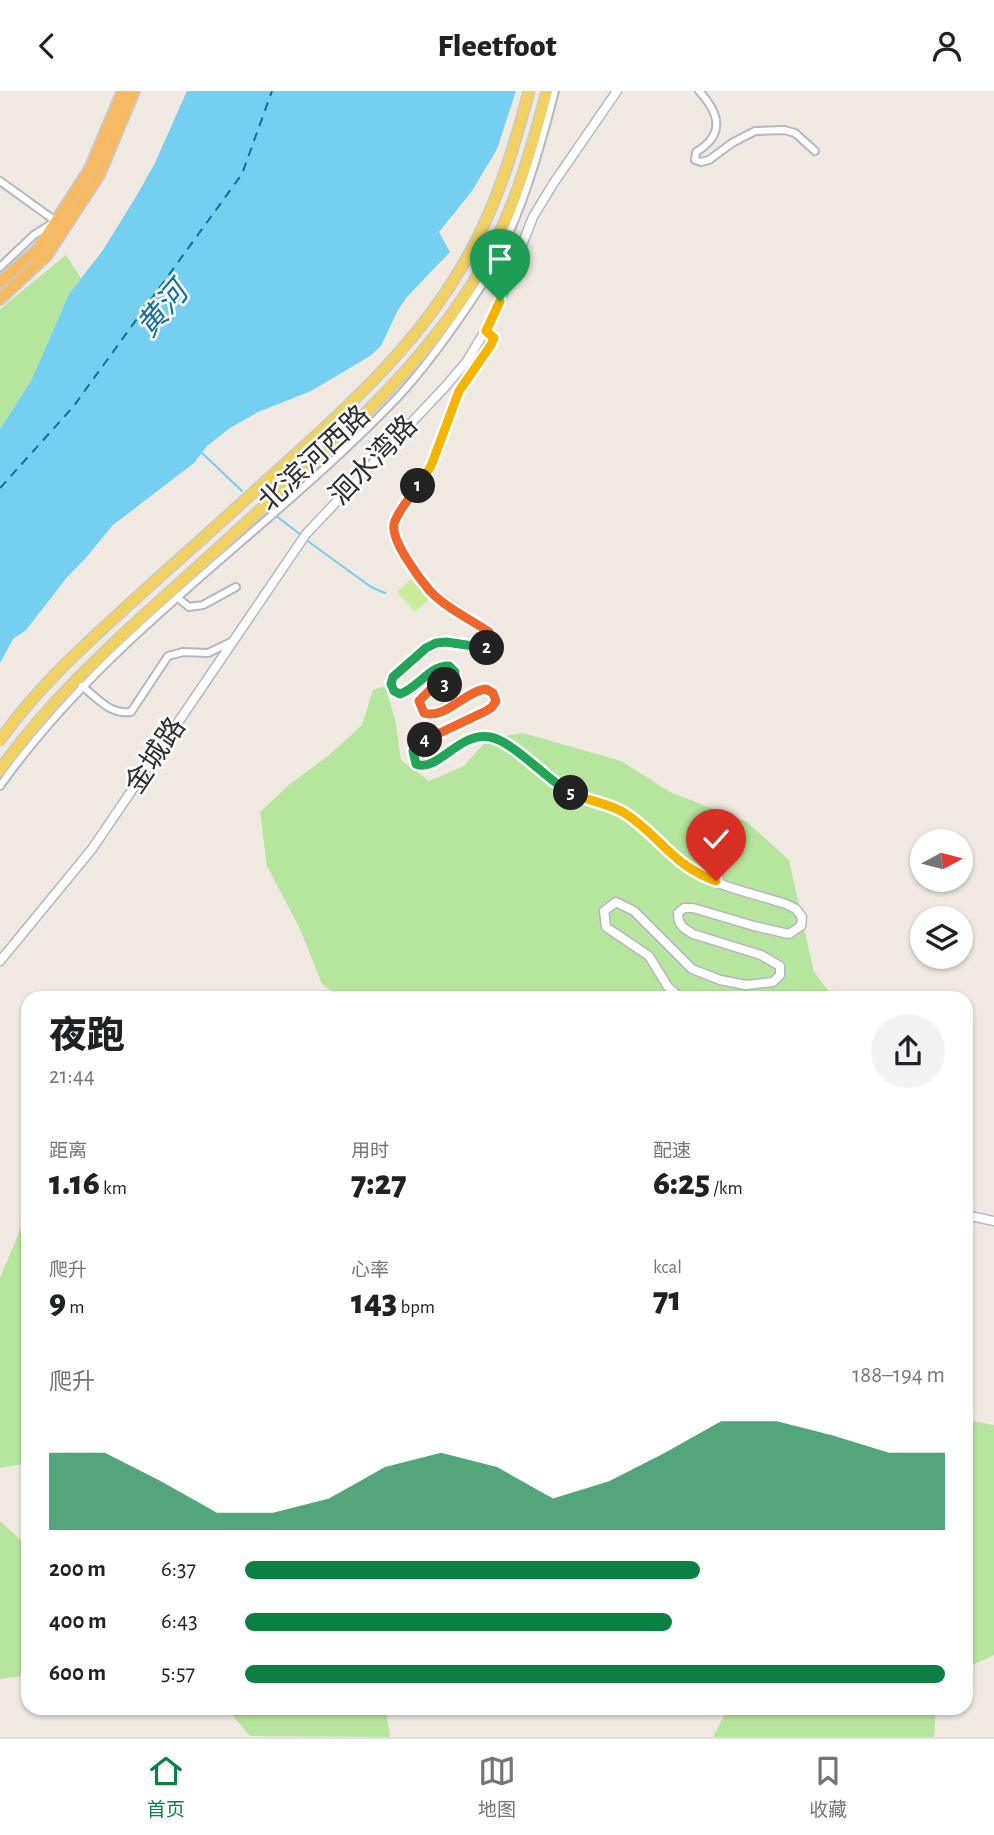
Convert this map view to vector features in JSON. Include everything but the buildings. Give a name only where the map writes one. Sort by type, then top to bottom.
[{"type":"highway","points":[[0,299],[46,256],[90,169],[123,91]]},
{"type":"highway","points":[[0,282],[38,249],[99,175],[134,91]]},
{"type":"main road","name":"北滨河西路","points":[[0,740],[78,651],[382,374],[425,320],[461,268],[492,206],[516,141],[529,91]]},
{"type":"main road","name":"北滨河西路","points":[[0,770],[19,744],[79,683],[90,663],[395,386],[476,277],[509,213],[533,146],[547,91]]},
{"type":"street","points":[[0,786],[79,683],[331,460],[398,397],[443,341],[481,286],[514,220],[539,151],[555,91]]},
{"type":"street","name":"洄水湾路","points":[[300,543],[467,361],[486,331],[533,218],[546,194],[617,91]]},
{"type":"street","points":[[699,91],[716,111],[716,119],[712,136],[707,145],[696,152],[695,160],[709,160],[732,143],[755,131],[784,130],[794,134],[815,151]]},
{"type":"street","points":[[0,181],[60,224]]},
{"type":"street","points":[[0,267],[34,235],[60,224]]},
{"type":"street","points":[[486,331],[494,338],[491,345],[459,391],[431,466],[399,511],[394,524],[394,534],[430,591],[489,632],[492,639],[486,650],[446,642],[436,643],[426,648],[393,677],[391,684],[394,691],[400,694],[442,666],[449,666],[455,672],[455,678],[449,684],[422,695],[419,701],[424,713],[430,715],[439,712],[477,689],[486,689],[493,693],[496,701],[486,711],[417,745],[413,751],[416,764],[431,766],[465,741],[490,737],[502,742],[565,790],[623,812],[682,865],[699,875],[786,904],[796,909],[802,917],[801,926],[789,933],[693,908],[684,908],[678,913],[678,921],[683,928],[693,934],[761,955],[773,960],[780,967],[780,975],[773,982],[746,985],[720,980],[692,969],[634,911],[616,902],[610,905],[604,911],[606,927],[649,956],[672,991]]},
{"type":"street","name":"金城路","points":[[0,961],[92,849],[300,543]]},
{"type":"street","points":[[178,598],[189,607],[203,605],[236,587]]},
{"type":"street","points":[[79,683],[111,711],[131,712],[168,656],[183,652],[208,653],[234,641]]},
{"type":"street","points":[[973,1217],[994,1221]]},
{"type":"green space","points":[[66,255],[81,278],[69,294],[31,381],[0,429],[0,309]]},
{"type":"green space","points":[[411,579],[429,599],[415,612],[397,592]]},
{"type":"green space","points":[[385,686],[395,719],[401,760],[429,781],[464,766],[488,739],[523,733],[621,761],[670,792],[747,822],[789,860],[814,972],[828,991],[331,991],[322,984],[300,929],[267,866],[260,812],[362,725],[373,690]]},
{"type":"green space","points":[[21,1228],[21,1464],[0,1468],[0,1278]]},
{"type":"green space","points":[[973,1421],[994,1425],[994,1655],[973,1665]]},
{"type":"green space","points":[[0,1521],[21,1540],[21,1676],[0,1679]]},
{"type":"green space","points":[[232,1715],[386,1715],[390,1737],[250,1736]]},
{"type":"green space","points":[[724,1715],[936,1715],[934,1737],[713,1737]]},
{"type":"water","name":"黄河","points":[[187,91],[516,91],[497,149],[472,191],[439,232],[450,252],[406,298],[381,346],[370,356],[311,391],[258,412],[230,428],[207,446],[194,463],[113,525],[68,576],[26,630],[13,639],[0,663],[0,429],[31,381],[69,294],[103,250],[154,165]]},
{"type":"waterway","points":[[202,453],[242,491]]},
{"type":"waterway","points":[[275,515],[301,535]]},
{"type":"waterway","points":[[305,539],[371,587],[385,593]]},
{"type":"ferry route","points":[[0,488],[73,407],[242,174],[272,91]]},
{"type":"route","points":[[500,301],[486,331],[494,338],[491,345],[459,391],[431,466],[399,511],[394,524],[394,534],[399,545],[430,591],[489,632],[492,639],[486,650],[454,643],[436,643],[426,648],[393,677],[391,684],[394,691],[400,694],[408,691],[433,671],[449,666],[455,672],[455,678],[449,684],[422,695],[419,701],[424,713],[430,715],[439,712],[477,689],[486,689],[493,693],[496,701],[486,711],[417,745],[413,757],[416,764],[431,766],[465,741],[490,737],[502,742],[558,786],[583,799],[623,812],[682,865],[716,881]]}]
